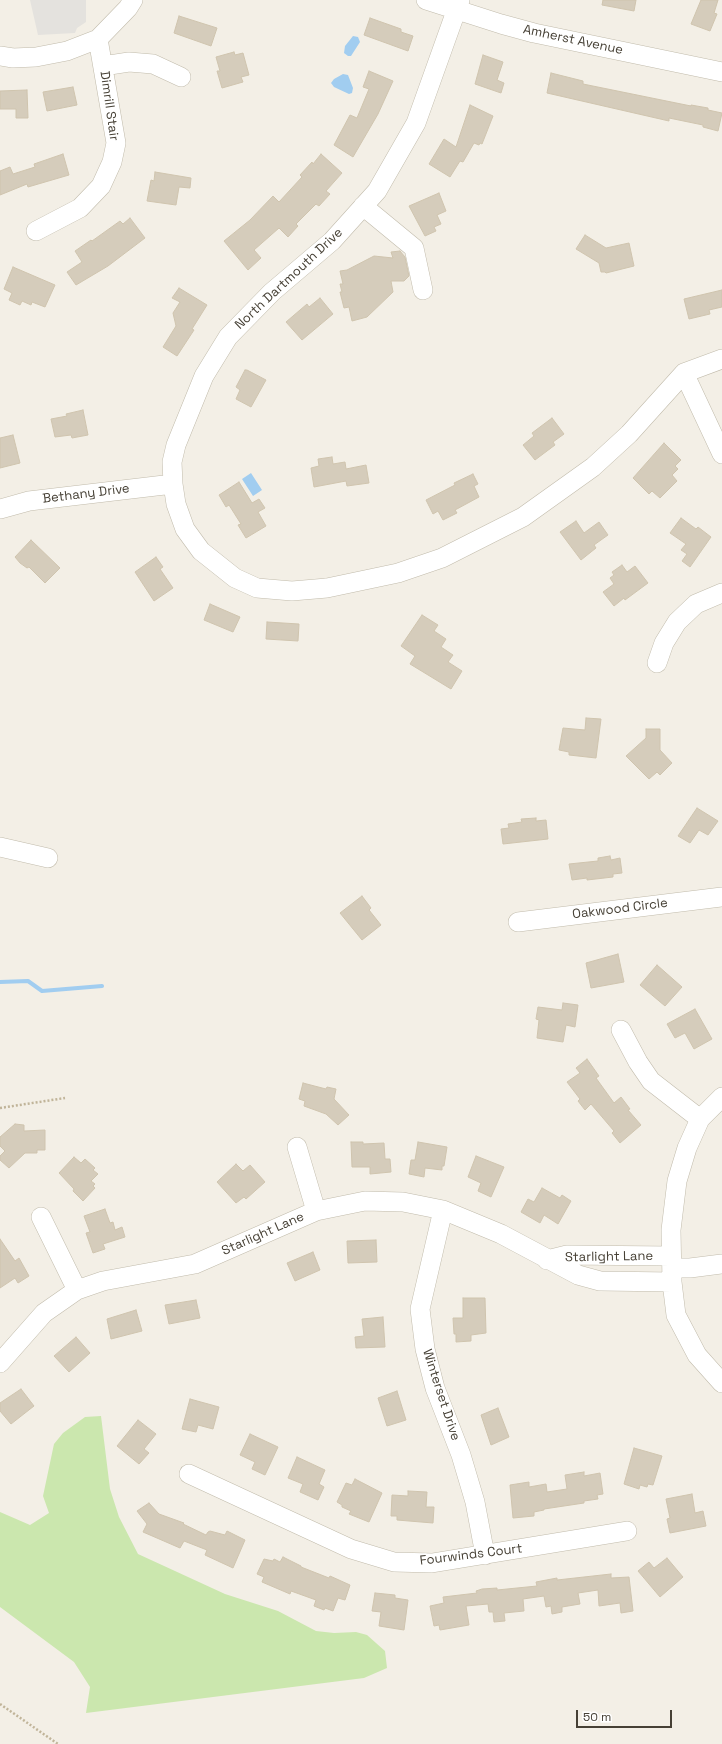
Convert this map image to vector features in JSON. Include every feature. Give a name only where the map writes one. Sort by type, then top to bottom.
[{"type":"street","points":[[0,56],[13,58],[36,57],[67,51],[98,39],[128,8],[133,0]]},
{"type":"street","name":"Amherst Avenue","points":[[426,0],[458,5],[534,33],[722,72]]},
{"type":"street","name":"North Dartmouth Drive","points":[[458,5],[416,123],[377,191],[332,241],[272,292],[228,337],[204,376],[176,445],[172,462],[176,504],[185,529],[202,551],[235,578],[257,588],[299,591],[327,588],[398,573],[442,558],[523,517],[592,467],[629,434],[684,373],[722,359]]},
{"type":"street","name":"Dimrill Stair","points":[[36,231],[80,208],[100,186],[112,162],[116,143],[98,39]]},
{"type":"street","points":[[103,66],[129,62],[153,64],[181,77]]},
{"type":"street","points":[[363,206],[414,248],[423,290]]},
{"type":"street","points":[[684,373],[722,454]]},
{"type":"street","name":"Bethany Drive","points":[[0,509],[29,501],[173,484]]},
{"type":"street","points":[[657,663],[664,642],[677,622],[696,604],[722,593]]},
{"type":"street","points":[[0,847],[48,858]]},
{"type":"street","name":"Oakwood Circle","points":[[518,922],[722,897]]},
{"type":"street","points":[[621,1030],[638,1062],[651,1081],[700,1119]]},
{"type":"street","points":[[722,1097],[700,1119],[687,1148],[677,1181],[671,1230],[672,1269],[676,1316],[697,1355],[722,1383]]},
{"type":"street","points":[[297,1147],[316,1211]]},
{"type":"street","name":"Starlight Lane","points":[[0,1363],[44,1313],[77,1290],[103,1281],[195,1264],[316,1211],[365,1202],[403,1202],[443,1210],[501,1234],[547,1260],[578,1275],[600,1281],[672,1269]]},
{"type":"street","name":"Winterset Drive","points":[[443,1210],[420,1309],[420,1316],[425,1349],[435,1388],[461,1455],[475,1502],[485,1555]]},
{"type":"street","points":[[41,1217],[77,1290]]},
{"type":"street","name":"Starlight Lane","points":[[547,1260],[567,1255],[672,1269]]},
{"type":"street","points":[[672,1269],[722,1264]]},
{"type":"street","name":"Fourwinds Court","points":[[189,1474],[351,1549],[394,1562],[432,1563],[627,1531]]},
{"type":"path","points":[[0,1108],[65,1098]]},
{"type":"path","points":[[0,1704],[58,1744]]},
{"type":"green space","points":[[101,1416],[110,1489],[119,1517],[138,1554],[225,1594],[278,1611],[316,1631],[334,1633],[356,1632],[367,1635],[385,1651],[387,1668],[364,1678],[86,1713],[90,1687],[74,1662],[0,1607],[0,1512],[30,1525],[49,1513],[43,1496],[54,1444],[63,1433],[85,1417]]},
{"type":"shaded area","points":[[30,0],[86,0],[86,22],[77,28],[75,33],[38,35]]},
{"type":"water","points":[[353,36],[358,37],[360,42],[351,56],[348,56],[344,53],[345,46]]},
{"type":"water","points":[[343,74],[348,75],[353,88],[352,93],[349,94],[334,87],[331,83],[334,79]]},
{"type":"water","points":[[251,473],[262,490],[253,496],[242,479]]},
{"type":"building","points":[[603,0],[636,0],[634,11],[602,5]]},
{"type":"building","points":[[701,0],[718,0],[714,13],[717,14],[710,31],[691,24]]},
{"type":"building","points":[[179,16],[217,28],[211,46],[174,33]]},
{"type":"building","points":[[370,18],[401,29],[401,32],[413,36],[408,51],[364,35]]},
{"type":"building","points":[[234,52],[235,55],[243,53],[249,75],[241,77],[243,82],[222,88],[217,71],[220,71],[216,57]]},
{"type":"building","points":[[483,55],[503,62],[497,80],[504,83],[501,93],[475,84]]},
{"type":"building","points":[[369,71],[393,81],[378,114],[353,157],[334,145],[350,115],[357,118],[369,89],[363,87]]},
{"type":"building","points":[[551,73],[583,81],[583,84],[691,106],[708,108],[708,110],[722,113],[718,131],[703,127],[703,125],[669,118],[669,121],[547,93]]},
{"type":"building","points":[[73,87],[77,105],[47,111],[43,92]]},
{"type":"building","points":[[27,90],[28,118],[16,118],[16,109],[0,109],[0,91]]},
{"type":"building","points":[[470,105],[493,116],[482,144],[480,143],[479,145],[474,143],[463,162],[460,161],[450,177],[429,164],[444,139],[456,147]]},
{"type":"building","points":[[63,154],[69,175],[28,187],[27,184],[0,195],[0,171],[10,167],[13,174],[35,167],[34,164]]},
{"type":"building","points":[[321,154],[342,173],[326,191],[330,194],[319,206],[316,204],[296,224],[298,226],[288,237],[279,228],[254,250],[261,258],[248,270],[224,241],[250,220],[273,196],[279,202],[302,177],[300,175],[312,162],[313,164]]},
{"type":"building","points":[[155,172],[191,178],[190,188],[179,187],[176,205],[147,201],[151,180],[154,181]]},
{"type":"building","points":[[439,193],[446,211],[437,215],[441,224],[434,227],[436,231],[425,236],[409,206]]},
{"type":"building","points":[[130,218],[145,238],[108,266],[76,285],[67,272],[82,262],[75,251],[120,221],[123,224]]},
{"type":"building","points":[[585,235],[606,248],[629,243],[634,266],[606,273],[601,272],[599,263],[576,249]]},
{"type":"building","points":[[400,251],[405,257],[409,276],[404,281],[391,281],[393,292],[367,317],[352,321],[349,307],[344,308],[340,292],[342,292],[340,284],[343,284],[340,271],[347,270],[374,256],[393,258],[391,252]]},
{"type":"building","points":[[13,267],[55,285],[45,307],[32,302],[31,305],[22,301],[20,305],[9,300],[12,293],[4,289]]},
{"type":"building","points":[[179,288],[207,305],[192,329],[194,330],[177,356],[163,347],[176,326],[173,313],[180,302],[172,298]]},
{"type":"building","points":[[722,290],[722,307],[709,310],[710,314],[689,319],[684,299]]},
{"type":"building","points":[[320,298],[333,314],[302,340],[286,322],[307,304],[309,307]]},
{"type":"building","points":[[245,370],[266,380],[251,407],[236,399],[240,390],[236,387]]},
{"type":"building","points":[[83,410],[88,435],[72,438],[71,435],[55,437],[51,419],[67,416],[66,414]]},
{"type":"building","points":[[552,418],[564,434],[553,442],[555,445],[535,460],[523,445],[534,436],[532,433]]},
{"type":"building","points":[[13,435],[20,463],[0,468],[0,438]]},
{"type":"building","points":[[664,443],[681,460],[675,466],[678,469],[672,475],[677,481],[660,498],[652,491],[649,494],[633,478]]},
{"type":"building","points":[[332,457],[333,464],[345,462],[346,469],[366,465],[369,483],[347,486],[346,481],[314,487],[311,468],[319,466],[318,459]]},
{"type":"building","points":[[473,474],[478,484],[474,486],[479,497],[455,510],[457,513],[443,520],[438,511],[433,514],[426,500],[455,485],[454,483]]},
{"type":"building","points":[[239,482],[252,503],[259,499],[265,508],[258,512],[266,526],[246,538],[238,525],[241,524],[229,505],[226,507],[219,495]]},
{"type":"building","points":[[681,518],[696,529],[698,527],[711,537],[690,567],[682,561],[687,554],[681,550],[686,544],[670,533]]},
{"type":"building","points":[[576,521],[584,533],[599,522],[608,535],[594,545],[596,548],[581,560],[560,532]]},
{"type":"building","points":[[31,540],[60,568],[45,583],[29,567],[27,568],[20,563],[15,557]]},
{"type":"building","points":[[156,557],[163,567],[160,569],[173,588],[154,601],[135,572]]},
{"type":"building","points":[[622,565],[627,572],[635,566],[648,583],[614,606],[603,592],[614,584],[610,578],[614,575],[612,572]]},
{"type":"building","points":[[210,604],[240,617],[233,632],[204,620]]},
{"type":"building","points":[[422,615],[438,625],[434,631],[446,639],[441,647],[453,655],[448,662],[462,671],[451,689],[410,664],[415,656],[401,646]]},
{"type":"building","points":[[267,622],[299,624],[298,641],[266,639]]},
{"type":"building","points":[[586,718],[601,719],[596,758],[569,755],[569,752],[559,750],[563,728],[585,730]]},
{"type":"building","points":[[646,729],[660,729],[660,750],[672,763],[660,775],[657,772],[649,779],[626,756],[646,738]]},
{"type":"building","points":[[697,808],[718,821],[708,835],[699,830],[690,843],[678,836]]},
{"type":"building","points":[[536,818],[536,821],[546,820],[548,839],[503,844],[501,829],[509,828],[508,824],[522,822],[521,819]]},
{"type":"building","points":[[610,856],[611,860],[620,858],[622,873],[613,874],[613,877],[572,880],[569,864],[598,861],[598,858]]},
{"type":"building","points":[[362,896],[371,908],[369,910],[381,925],[362,940],[340,913]]},
{"type":"building","points":[[618,954],[624,982],[591,988],[586,963]]},
{"type":"building","points":[[657,965],[682,987],[665,1006],[640,985]]},
{"type":"building","points":[[563,1003],[578,1005],[575,1027],[566,1025],[563,1042],[537,1038],[539,1020],[536,1019],[538,1007],[562,1010]]},
{"type":"building","points":[[695,1009],[712,1039],[694,1049],[685,1033],[675,1038],[667,1024]]},
{"type":"building","points":[[587,1059],[599,1076],[596,1078],[614,1103],[621,1097],[630,1109],[628,1110],[641,1125],[620,1143],[612,1133],[614,1131],[591,1104],[585,1110],[578,1101],[580,1099],[567,1082],[580,1073],[576,1068]]},
{"type":"building","points":[[303,1083],[326,1089],[327,1087],[336,1089],[334,1099],[349,1115],[338,1125],[326,1114],[304,1106],[305,1101],[299,1099]]},
{"type":"building","points":[[15,1124],[24,1125],[24,1131],[45,1130],[45,1150],[37,1150],[37,1153],[25,1153],[9,1168],[0,1160],[0,1156],[5,1151],[0,1146],[0,1137]]},
{"type":"building","points":[[351,1142],[363,1142],[363,1144],[384,1143],[385,1159],[390,1159],[391,1172],[370,1174],[370,1167],[352,1167]]},
{"type":"building","points":[[418,1142],[447,1147],[442,1170],[425,1168],[424,1177],[409,1174],[411,1160],[415,1160]]},
{"type":"building","points":[[476,1156],[504,1167],[491,1197],[478,1191],[481,1183],[468,1177]]},
{"type":"building","points":[[74,1157],[81,1163],[85,1159],[95,1168],[93,1170],[98,1174],[91,1181],[95,1184],[93,1186],[95,1188],[83,1201],[59,1173]]},
{"type":"building","points":[[236,1164],[243,1171],[250,1165],[265,1182],[246,1199],[244,1197],[236,1203],[217,1182]]},
{"type":"building","points":[[542,1188],[560,1198],[562,1195],[571,1201],[558,1224],[544,1215],[540,1223],[521,1212],[528,1199],[534,1202]]},
{"type":"building","points":[[105,1209],[110,1223],[113,1222],[115,1230],[122,1227],[125,1237],[103,1244],[105,1249],[93,1253],[86,1233],[90,1232],[84,1216]]},
{"type":"building","points":[[0,1239],[15,1261],[19,1258],[29,1276],[18,1283],[15,1278],[0,1288]]},
{"type":"building","points":[[376,1240],[377,1262],[348,1263],[347,1241]]},
{"type":"building","points":[[313,1252],[320,1270],[295,1281],[287,1263]]},
{"type":"building","points":[[463,1298],[485,1298],[486,1333],[471,1335],[471,1341],[456,1342],[453,1318],[463,1318]]},
{"type":"building","points":[[196,1300],[200,1318],[169,1324],[165,1305]]},
{"type":"building","points":[[136,1310],[142,1331],[111,1339],[107,1319]]},
{"type":"building","points":[[383,1317],[385,1347],[356,1348],[355,1337],[364,1336],[362,1319]]},
{"type":"building","points":[[76,1337],[90,1353],[69,1372],[54,1356]]},
{"type":"building","points":[[21,1389],[34,1406],[11,1424],[0,1411],[0,1403]]},
{"type":"building","points":[[397,1391],[406,1420],[387,1426],[378,1398]]},
{"type":"building","points":[[190,1399],[219,1407],[213,1429],[198,1425],[196,1432],[182,1429]]},
{"type":"building","points":[[498,1408],[509,1437],[491,1445],[481,1415]]},
{"type":"building","points":[[138,1420],[156,1434],[144,1449],[149,1453],[139,1464],[117,1446]]},
{"type":"building","points":[[250,1434],[278,1447],[265,1475],[252,1469],[255,1462],[240,1455]]},
{"type":"building","points":[[634,1448],[662,1456],[653,1485],[648,1484],[647,1487],[640,1485],[639,1489],[624,1484]]},
{"type":"building","points":[[297,1457],[325,1470],[319,1484],[324,1487],[318,1500],[300,1492],[303,1484],[288,1478]]},
{"type":"building","points":[[584,1472],[584,1476],[600,1473],[603,1494],[597,1495],[598,1499],[584,1501],[584,1503],[544,1509],[534,1512],[534,1516],[513,1518],[510,1485],[529,1482],[529,1487],[546,1484],[547,1492],[567,1489],[565,1475]]},
{"type":"building","points":[[355,1479],[382,1493],[369,1522],[349,1514],[351,1511],[342,1507],[342,1505],[337,1502],[346,1483],[352,1485]]},
{"type":"building","points":[[408,1491],[427,1492],[426,1507],[434,1507],[433,1523],[397,1520],[397,1516],[391,1516],[392,1495],[408,1496]]},
{"type":"building","points":[[692,1494],[695,1513],[703,1511],[706,1526],[670,1533],[667,1519],[670,1518],[666,1499]]},
{"type":"building","points":[[149,1503],[159,1514],[184,1523],[183,1524],[206,1535],[210,1531],[225,1535],[227,1531],[245,1540],[233,1568],[205,1555],[207,1550],[184,1541],[180,1548],[143,1532],[147,1524],[137,1511]]},
{"type":"building","points":[[283,1557],[301,1567],[329,1578],[330,1576],[350,1585],[345,1600],[338,1598],[333,1611],[325,1608],[324,1610],[314,1606],[316,1600],[291,1591],[290,1594],[262,1582],[264,1577],[257,1574],[264,1559],[273,1561],[274,1559],[280,1562]]},
{"type":"building","points":[[667,1558],[683,1577],[660,1597],[638,1571],[649,1562],[654,1568]]},
{"type":"building","points":[[611,1574],[611,1578],[629,1577],[633,1611],[621,1613],[620,1603],[599,1606],[598,1590],[578,1593],[580,1604],[562,1607],[562,1612],[552,1614],[551,1606],[546,1607],[544,1596],[523,1599],[524,1611],[504,1613],[505,1621],[494,1622],[493,1612],[489,1612],[488,1604],[466,1606],[469,1625],[440,1630],[439,1625],[434,1626],[430,1606],[444,1603],[443,1597],[477,1593],[476,1591],[482,1589],[497,1588],[497,1590],[537,1586],[536,1582],[557,1578],[557,1580]]},
{"type":"building","points":[[375,1593],[395,1595],[395,1598],[408,1600],[404,1630],[379,1626],[381,1612],[372,1611]]},
{"type":"waterway","points":[[0,982],[28,981],[42,991],[102,986]]}]
